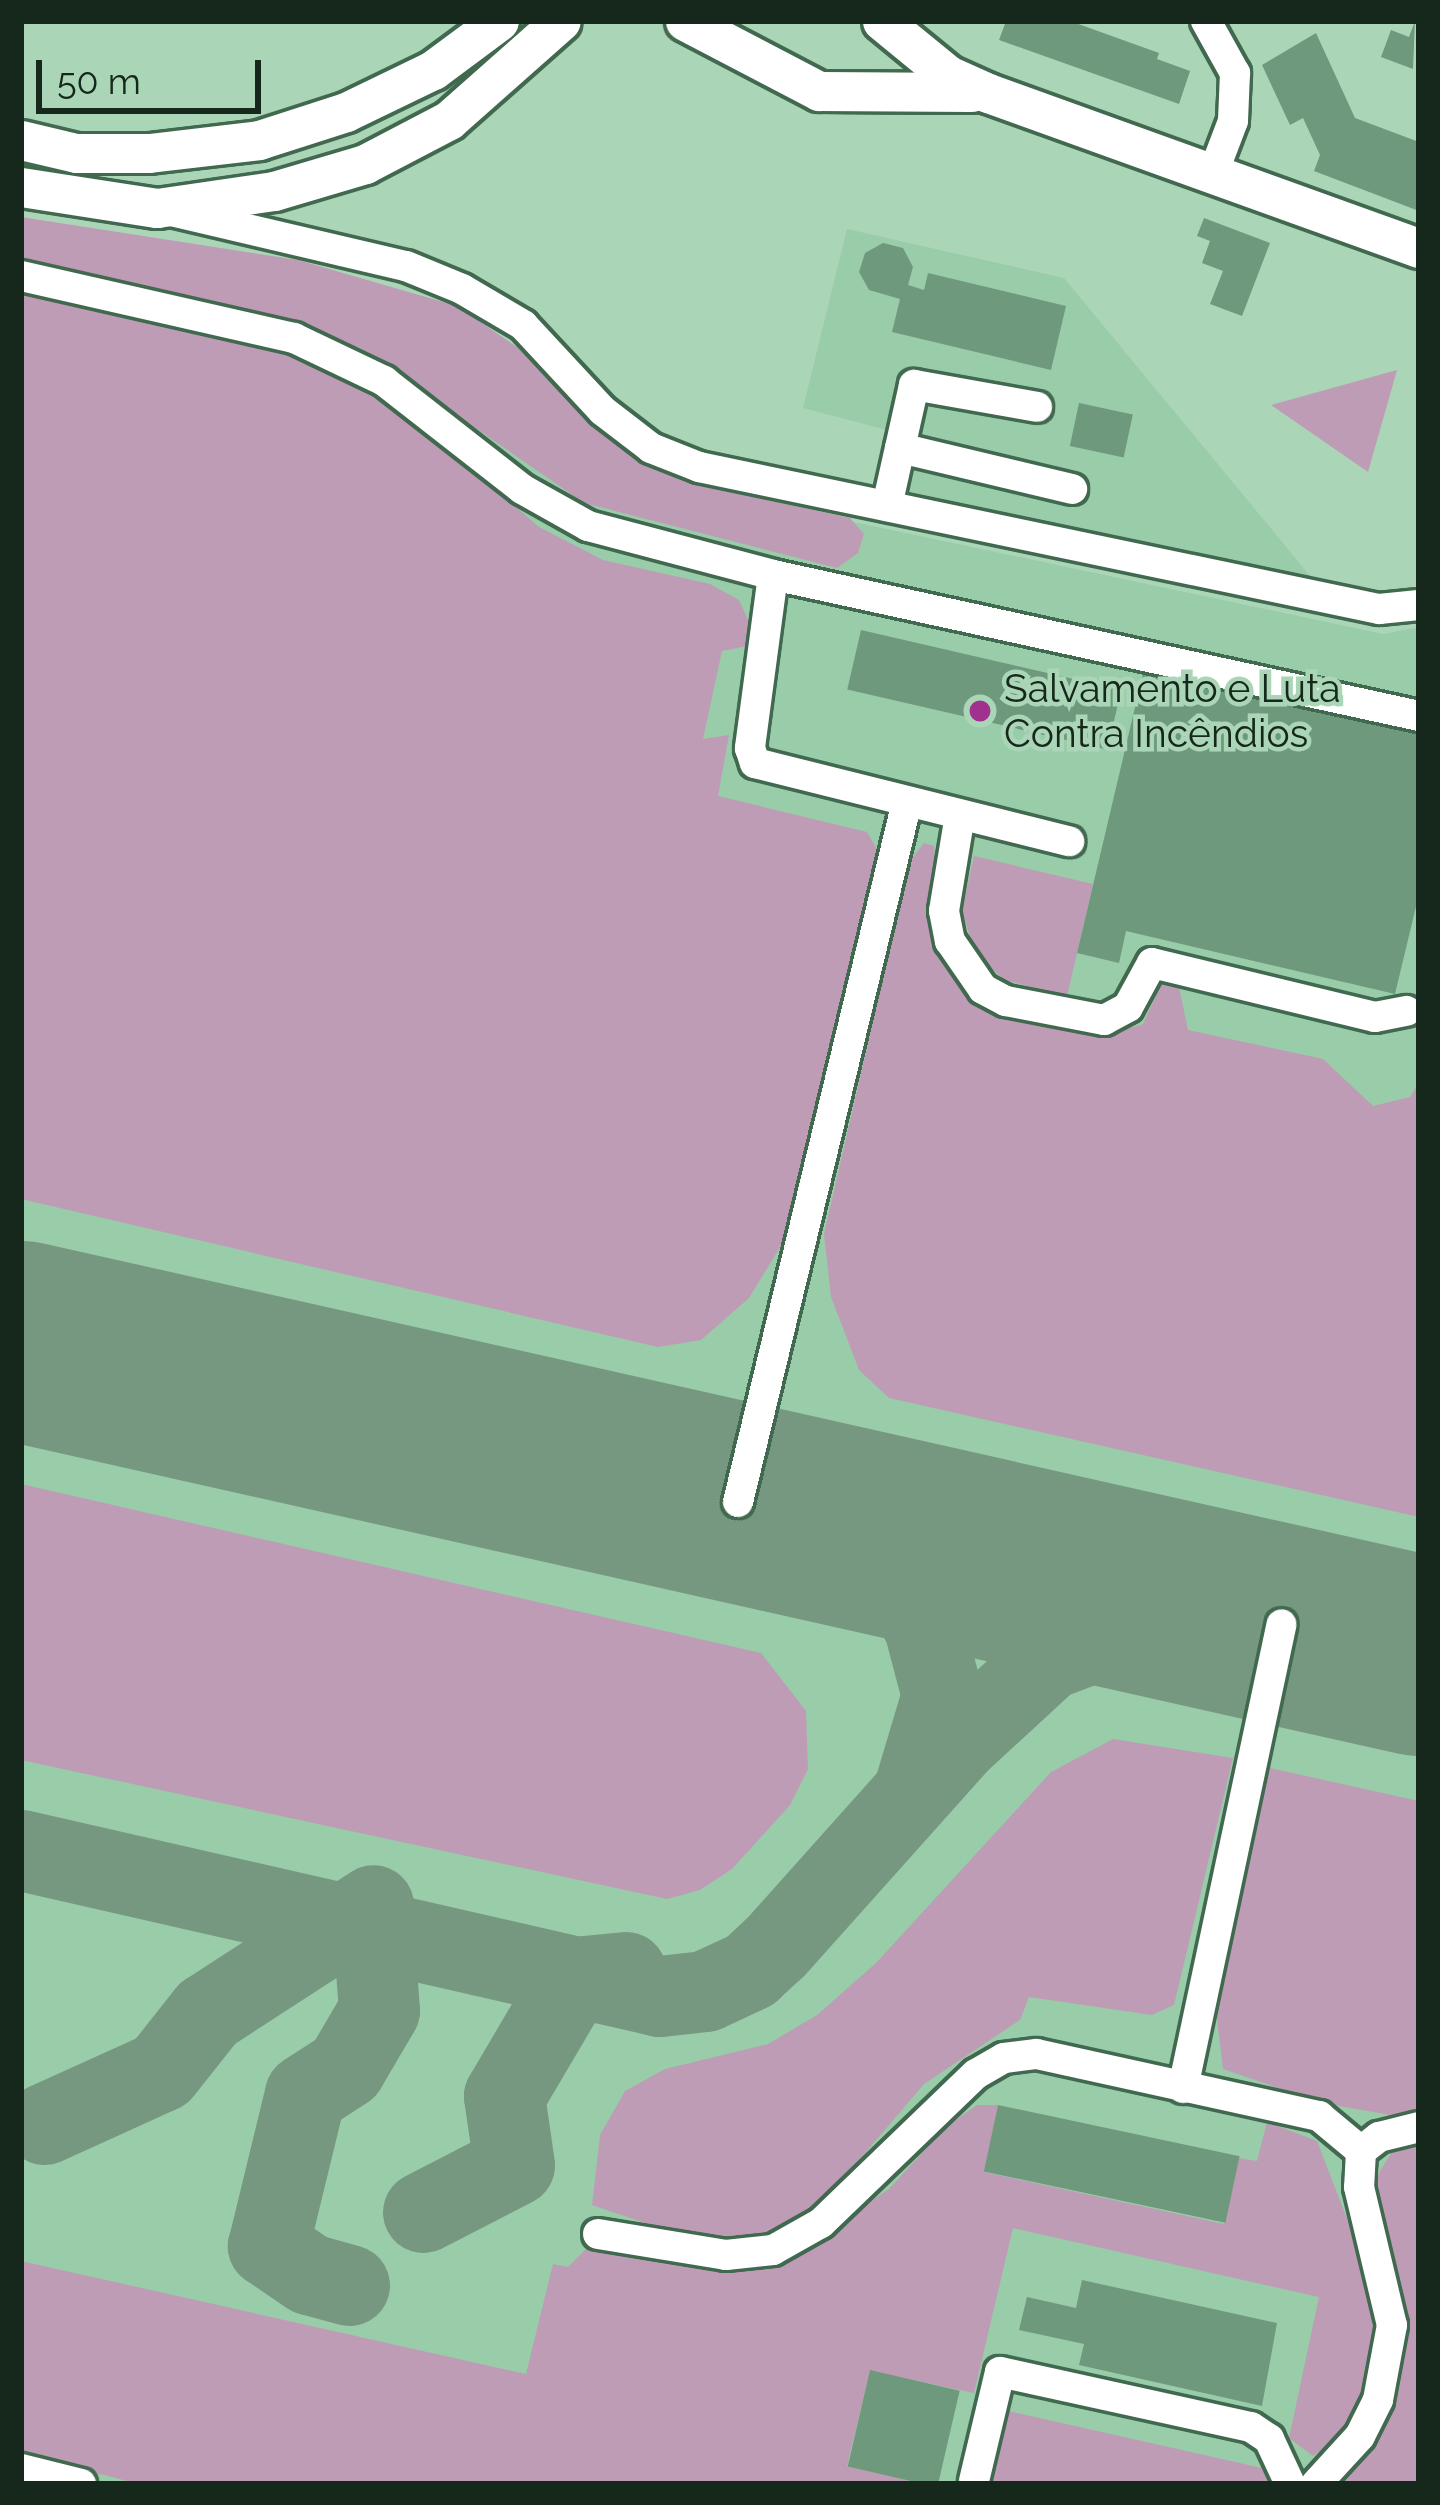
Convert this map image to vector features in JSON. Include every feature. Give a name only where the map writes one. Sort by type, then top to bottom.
[{"type":"main road","points":[[21,140],[76,153],[149,153],[259,140],[346,112],[433,70],[499,21]]},
{"type":"main road","points":[[21,187],[157,208],[274,191],[365,164],[449,120],[561,21]]},
{"type":"main road","points":[[685,21],[795,82],[843,89],[988,93]]},
{"type":"main road","points":[[843,89],[875,63],[881,21]]},
{"type":"main road","points":[[881,21],[948,75],[988,93],[1419,248]]},
{"type":"street","points":[[1214,171],[1236,94],[1219,24]]},
{"type":"street","points":[[157,208],[406,266],[523,325],[602,411],[651,448],[699,467],[1379,609],[1419,605]]},
{"type":"street","points":[[21,275],[326,351],[384,380],[550,507],[642,546],[1419,716]]},
{"type":"street","points":[[887,506],[914,385],[922,381],[1037,407]]},
{"type":"street","points":[[900,448],[1072,489]]},
{"type":"street","points":[[773,575],[750,748],[755,763],[1069,841]]},
{"type":"street","points":[[738,1502],[907,802]]},
{"type":"street","points":[[960,815],[944,911],[950,941],[975,980],[1006,1001],[1104,1020],[1128,1007],[1152,963],[1375,1017],[1406,1011]]},
{"type":"street","points":[[1183,2088],[1282,1624]]},
{"type":"street","points":[[598,2234],[727,2255],[773,2250],[821,2223],[976,2074],[1004,2058],[1037,2054],[1319,2116],[1360,2151]]},
{"type":"street","points":[[1360,2151],[1419,2127]]},
{"type":"street","points":[[1316,2484],[1360,2436],[1392,2350],[1389,2298],[1359,2187],[1360,2151]]},
{"type":"street","points":[[974,2480],[1000,2372],[1251,2427],[1269,2439],[1290,2484]]},
{"type":"street","points":[[21,2469],[81,2484]]},
{"type":"shaded area","points":[[21,217],[298,260],[457,306],[517,347],[585,419],[633,457],[712,488],[850,518],[864,534],[858,553],[837,568],[584,503],[360,348],[244,308],[21,258]]},
{"type":"shaded area","points":[[21,225],[475,322],[602,447],[712,492],[1383,634],[1419,627],[1419,2484],[21,2484]]},
{"type":"shaded area","points":[[847,229],[1064,278],[1316,583],[878,488],[891,431],[803,408]]},
{"type":"shaded area","points":[[21,289],[312,360],[409,414],[539,527],[603,560],[710,584],[739,600],[751,626],[747,646],[722,651],[703,739],[729,735],[718,796],[867,832],[878,851],[790,1231],[749,1298],[701,1340],[658,1347],[21,1199]]},
{"type":"shaded area","points":[[1397,370],[1368,472],[1271,405]]},
{"type":"shaded area","points":[[924,843],[934,846],[932,945],[973,1001],[1108,1035],[1143,1024],[1162,982],[1179,987],[1188,1030],[1323,1059],[1373,1106],[1410,1097],[1419,1082],[1419,1517],[889,1398],[859,1370],[831,1297],[824,1234],[910,861]]},
{"type":"shaded area","points":[[974,856],[1093,884],[1067,996],[1004,980],[975,952],[962,911]]},
{"type":"shaded area","points":[[21,1484],[761,1653],[806,1711],[808,1769],[790,1805],[732,1869],[700,1890],[667,1899],[21,1760]]},
{"type":"shaded area","points":[[1113,1739],[1233,1758],[1174,2005],[1152,2015],[1029,1997],[1020,2020],[924,2084],[813,2214],[770,2239],[698,2241],[592,2205],[600,2135],[625,2091],[665,2069],[768,2044],[817,2015],[876,1963],[1051,1772]]},
{"type":"shaded area","points":[[1270,1768],[1419,1801],[1419,2120],[1322,2103],[1223,2069],[1215,2003]]},
{"type":"shaded area","points":[[977,2105],[998,2105],[984,2172],[1224,2224],[1239,2158],[1257,2161],[1267,2122],[1317,2141],[1365,2265],[1377,2324],[1366,2394],[1334,2442],[1313,2456],[1289,2438],[1319,2297],[1013,2228],[974,2393],[870,2371],[847,2466],[922,2484],[139,2484],[21,2454],[21,2261],[526,2374],[553,2264],[568,2267],[591,2244],[731,2268],[777,2262],[889,2189],[946,2127]]},
{"type":"shaded area","points":[[1419,2135],[1419,2484],[1343,2484],[1392,2403],[1405,2350],[1376,2178],[1393,2150]]},
{"type":"shaded area","points":[[1008,2411],[1262,2468],[1274,2484],[991,2484]]},
{"type":"building","points":[[1006,21],[1070,21],[1159,53],[1157,59],[1190,71],[1179,104],[999,40]]},
{"type":"building","points":[[1415,21],[1413,69],[1381,57],[1391,30],[1409,37]]},
{"type":"building","points":[[1316,33],[1355,118],[1419,142],[1419,211],[1314,171],[1320,155],[1303,118],[1290,125],[1262,65]]},
{"type":"building","points":[[1204,218],[1270,243],[1242,316],[1210,304],[1223,271],[1202,263],[1210,241],[1197,236]]},
{"type":"building","points":[[883,243],[903,248],[913,267],[908,285],[924,290],[928,273],[1066,306],[1051,370],[892,332],[900,299],[869,290],[859,272],[865,253]]},
{"type":"building","points":[[1079,403],[1133,414],[1124,457],[1070,446]]},
{"type":"building","points":[[861,630],[1121,690],[1107,749],[847,689]]},
{"type":"building","points":[[1145,665],[1419,729],[1419,894],[1395,994],[1126,931],[1119,963],[1077,953]]},
{"type":"building","points":[[998,2105],[1240,2156],[1225,2223],[984,2172]]},
{"type":"building","points":[[1082,2280],[1277,2323],[1262,2406],[1079,2365],[1084,2344],[1019,2330],[1027,2297],[1076,2308]]},
{"type":"building","points":[[870,2370],[960,2391],[938,2484],[848,2466]]},
{"type":"taxiway","points":[[21,1330],[208,1383]]},
{"type":"taxiway","points":[[768,1509],[859,1548],[907,1596],[924,1627],[942,1695],[914,1789]]},
{"type":"taxiway","points":[[21,1850],[660,1996],[705,1991],[750,1970],[774,1948],[957,1743],[1048,1659],[1141,1624],[1259,1619]]},
{"type":"taxiway","points":[[1375,1645],[1419,1642]]},
{"type":"taxiway","points":[[44,2124],[161,2071],[207,2013],[373,1905]]},
{"type":"taxiway","points":[[349,2285],[309,2274],[268,2246],[305,2094],[345,2068],[379,2010],[373,1930]]},
{"type":"taxiway","points":[[423,2212],[514,2165],[504,2096],[574,1977],[626,1972]]},
{"type":"runway","points":[[21,1341],[1419,1655]]},
{"type":"place","name":"Salvamento e Luta Contra Incêndios","points":[[980,711]]}]
